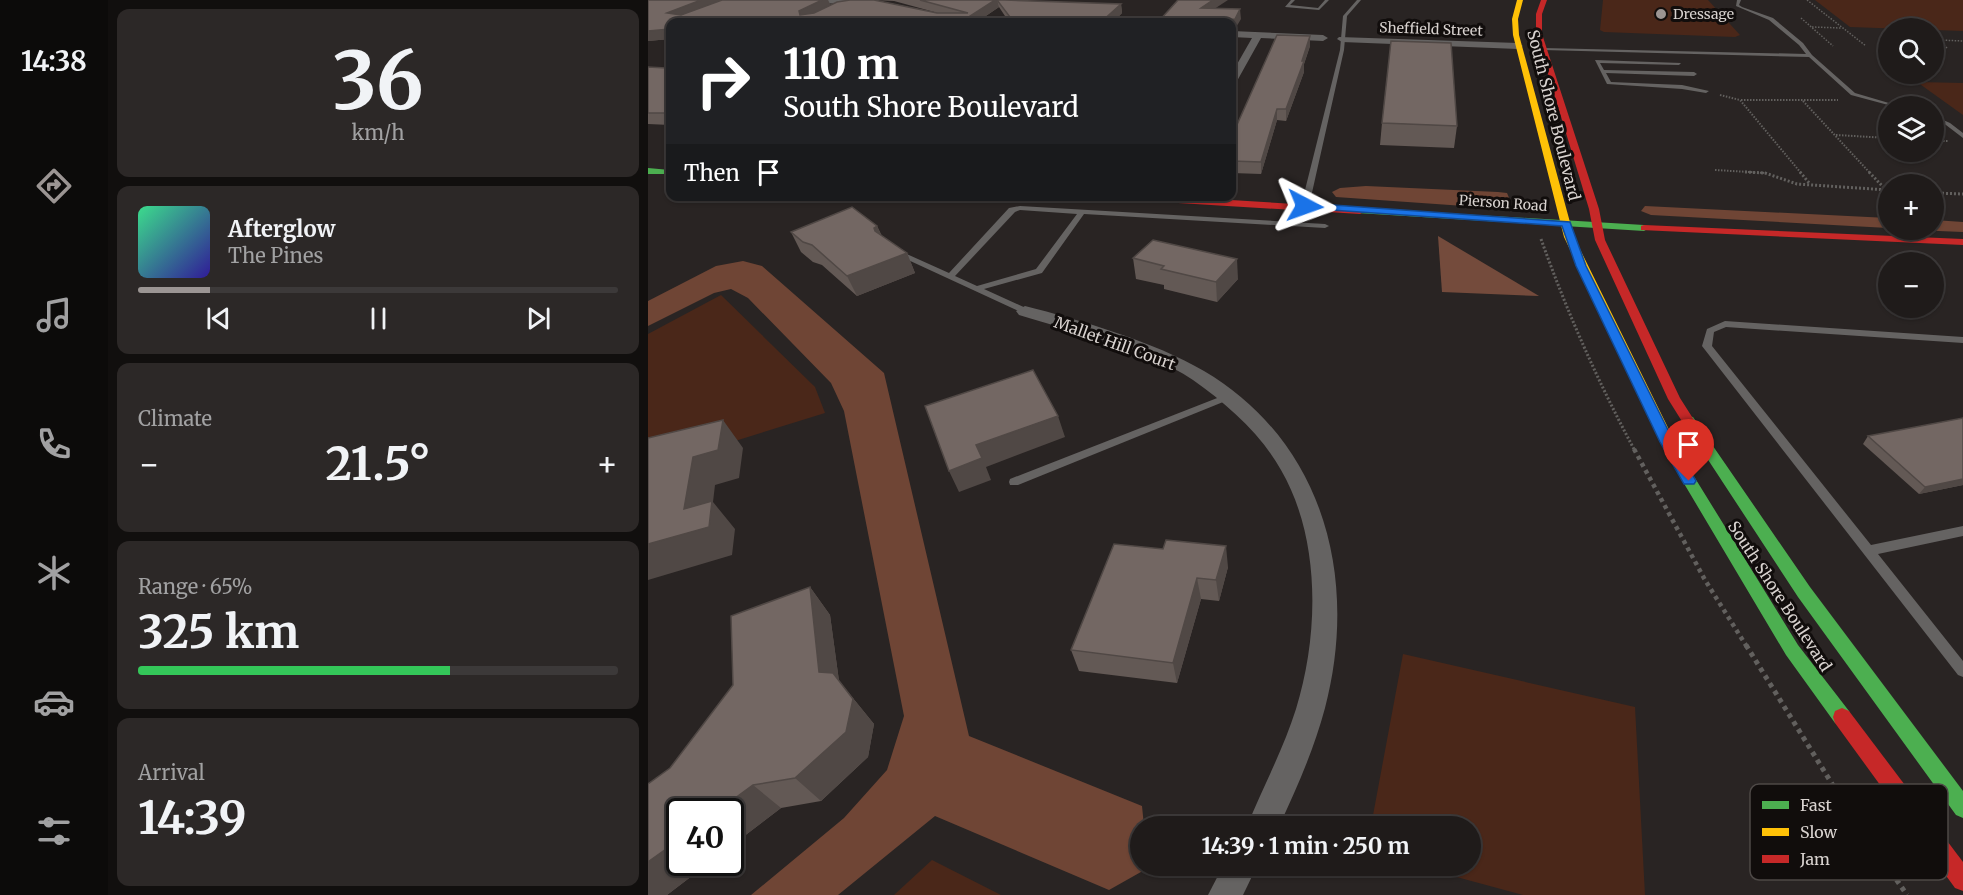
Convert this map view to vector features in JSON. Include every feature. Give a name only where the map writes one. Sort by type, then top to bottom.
[{"type":"street","points":[[796,0],[877,3]]},
{"type":"street","name":"South Shore Boulevard","points":[[1520,0],[1515,19],[1517,40],[1566,224],[1581,266],[1667,442],[1722,538],[1792,650],[1892,784]]},
{"type":"street","name":"South Shore Boulevard","points":[[1544,0],[1538,22],[1543,48],[1600,240],[1674,399],[1804,592],[1945,784]]},
{"type":"street","points":[[829,12],[850,2]]},
{"type":"street","points":[[1236,34],[1323,38]]},
{"type":"street","points":[[1236,74],[1258,35]]},
{"type":"street","name":"Sheffield Street","points":[[1342,39],[1517,40]]},
{"type":"street","points":[[1517,40],[1543,48]]},
{"type":"street","points":[[648,171],[666,172]]},
{"type":"street","name":"Pierson Road","points":[[1217,201],[1566,224],[1963,242]]},
{"type":"street","name":"Mallet Hill Court","points":[[1025,311],[1164,358],[1198,375],[1230,396],[1275,442],[1303,488],[1321,544],[1326,594],[1324,649],[1311,711],[1296,755],[1268,816]]},
{"type":"street","name":"South Shore Boulevard","points":[[1948,788],[1963,808]]},
{"type":"street","name":"South Shore Boulevard","points":[[1948,860],[1963,880]]},
{"type":"street","points":[[1225,895],[1235,876]]},
{"type":"lane","points":[[1293,0],[1286,6],[1319,9],[1327,0]]},
{"type":"lane","points":[[1305,206],[1342,50],[1345,16],[1359,0]]},
{"type":"lane","points":[[1739,0],[1737,5],[1741,8],[1770,19],[1801,44],[1810,56],[1845,89],[1878,102]]},
{"type":"lane","points":[[1543,48],[1555,44],[1721,53]]},
{"type":"lane","points":[[1543,48],[1810,56]]},
{"type":"lane","points":[[1679,64],[1597,61],[1609,83],[1682,87],[1706,91]]},
{"type":"lane","points":[[1602,71],[1694,74]]},
{"type":"lane","points":[[1944,122],[1963,136]]},
{"type":"lane","points":[[950,277],[1016,208],[1325,226]]},
{"type":"lane","points":[[976,289],[1039,271],[1083,211]]},
{"type":"lane","points":[[888,249],[1025,311]]},
{"type":"lane","points":[[1963,340],[1725,324],[1710,331],[1707,346],[1963,671]]},
{"type":"lane","points":[[1014,482],[1230,396]]},
{"type":"lane","points":[[1867,551],[1963,531]]},
{"type":"path","points":[[1807,0],[1866,46]]},
{"type":"path","points":[[1801,18],[1833,45]]},
{"type":"path","points":[[1811,27],[1842,28]]},
{"type":"path","points":[[1947,48],[1939,40],[1963,41]]},
{"type":"path","points":[[1706,91],[1740,100],[1872,100]]},
{"type":"path","points":[[1740,100],[1810,184]]},
{"type":"path","points":[[1803,100],[1878,180]]},
{"type":"path","points":[[1835,135],[1878,137]]},
{"type":"path","points":[[1714,170],[1765,173],[1797,184],[1878,189]]},
{"type":"path","points":[[1944,193],[1963,194]]},
{"type":"shaded area","name":"Dressage","points":[[1603,0],[1708,0],[1740,35],[1735,37],[1604,32],[1600,30]]},
{"type":"shaded area","points":[[1815,0],[1963,0],[1963,31],[1944,30],[1944,18],[1878,18],[1878,28],[1850,27]]},
{"type":"shaded area","points":[[1963,83],[1963,115],[1944,101],[1944,96],[1937,96],[1920,84]]},
{"type":"shaded area","points":[[1366,186],[1498,192],[1507,193],[1510,200],[1507,209],[1336,197],[1332,192],[1340,188]]},
{"type":"shaded area","points":[[1645,206],[1878,218],[1878,227],[1651,215],[1641,211]]},
{"type":"shaded area","points":[[1944,221],[1963,222],[1963,232],[1944,231]]},
{"type":"shaded area","points":[[1438,236],[1539,296],[1442,292]]},
{"type":"shaded area","points":[[743,261],[762,266],[884,373],[969,736],[1142,806],[1143,816],[1130,816],[1130,876],[1134,876],[1109,890],[935,816],[838,895],[751,895],[844,818],[887,770],[904,716],[844,411],[831,383],[748,298],[731,289],[714,293],[648,326],[648,301],[716,266]]},
{"type":"shaded area","points":[[721,295],[815,387],[825,413],[648,468],[648,334]]},
{"type":"shaded area","points":[[1403,654],[1635,707],[1645,895],[1523,895],[1453,876],[1481,876],[1481,816],[1373,816]]},
{"type":"shaded area","points":[[932,860],[1001,895],[894,895]]},
{"type":"building","points":[[648,0],[701,0],[667,13],[681,15],[722,0],[822,0],[799,11],[800,15],[814,13],[837,2],[850,0],[874,0],[937,13],[968,13],[920,0],[995,0],[967,18],[666,18],[666,29],[648,31]]},
{"type":"building","points":[[997,0],[1121,4],[1105,18],[1011,18]]},
{"type":"building","points":[[1178,0],[1213,0],[1201,8],[1240,9],[1236,18],[1162,18]]},
{"type":"building","points":[[1277,35],[1310,36],[1302,61],[1304,61],[1286,109],[1277,109],[1261,162],[1236,161],[1236,127]]},
{"type":"building","points":[[1391,41],[1451,43],[1457,126],[1382,123]]},
{"type":"building","points":[[648,67],[666,68],[666,113],[648,113]]},
{"type":"building","points":[[852,207],[877,226],[874,228],[875,231],[907,253],[847,276],[812,245],[803,242],[791,232]]},
{"type":"building","points":[[1153,240],[1237,259],[1216,282],[1161,269],[1164,266],[1133,258]]},
{"type":"building","points":[[1033,370],[1058,416],[976,445],[982,458],[949,471],[925,406]]},
{"type":"building","points":[[1963,418],[1963,479],[1925,487],[1868,436]]},
{"type":"building","points":[[723,420],[718,450],[693,457],[684,509],[712,501],[709,527],[648,544],[648,438]]},
{"type":"building","points":[[1166,540],[1226,546],[1216,580],[1197,578],[1173,663],[1071,650],[1114,544],[1163,549]]},
{"type":"building","points":[[810,587],[819,672],[833,673],[853,699],[846,732],[795,778],[753,785],[735,798],[666,798],[666,849],[648,862],[648,784],[670,768],[733,685],[731,616]]},
{"type":"traffic: fast","points":[[648,171],[666,172]]},
{"type":"traffic: fast","points":[[1360,211],[1644,228]]},
{"type":"traffic: fast","points":[[1688,420],[1804,592],[1945,784]]},
{"type":"traffic: fast","points":[[1677,460],[1792,650],[1842,717]]},
{"type":"traffic: fast","points":[[1948,788],[1963,808]]},
{"type":"traffic: slow","points":[[1520,0],[1515,19],[1516,35],[1569,237],[1677,460]]},
{"type":"traffic: jam","points":[[1544,0],[1539,14],[1539,34],[1594,209],[1600,240],[1674,399],[1688,420]]},
{"type":"traffic: jam","points":[[1195,201],[1360,211]]},
{"type":"traffic: jam","points":[[1644,228],[1963,242]]},
{"type":"traffic: jam","points":[[1842,717],[1892,784]]},
{"type":"traffic: jam","points":[[1948,860],[1963,880]]},
{"type":"place","name":"Dressage","points":[[1661,14]]},
{"type":"route","points":[[1305,206],[1566,224],[1581,266],[1667,442],[1689,481]]}]
